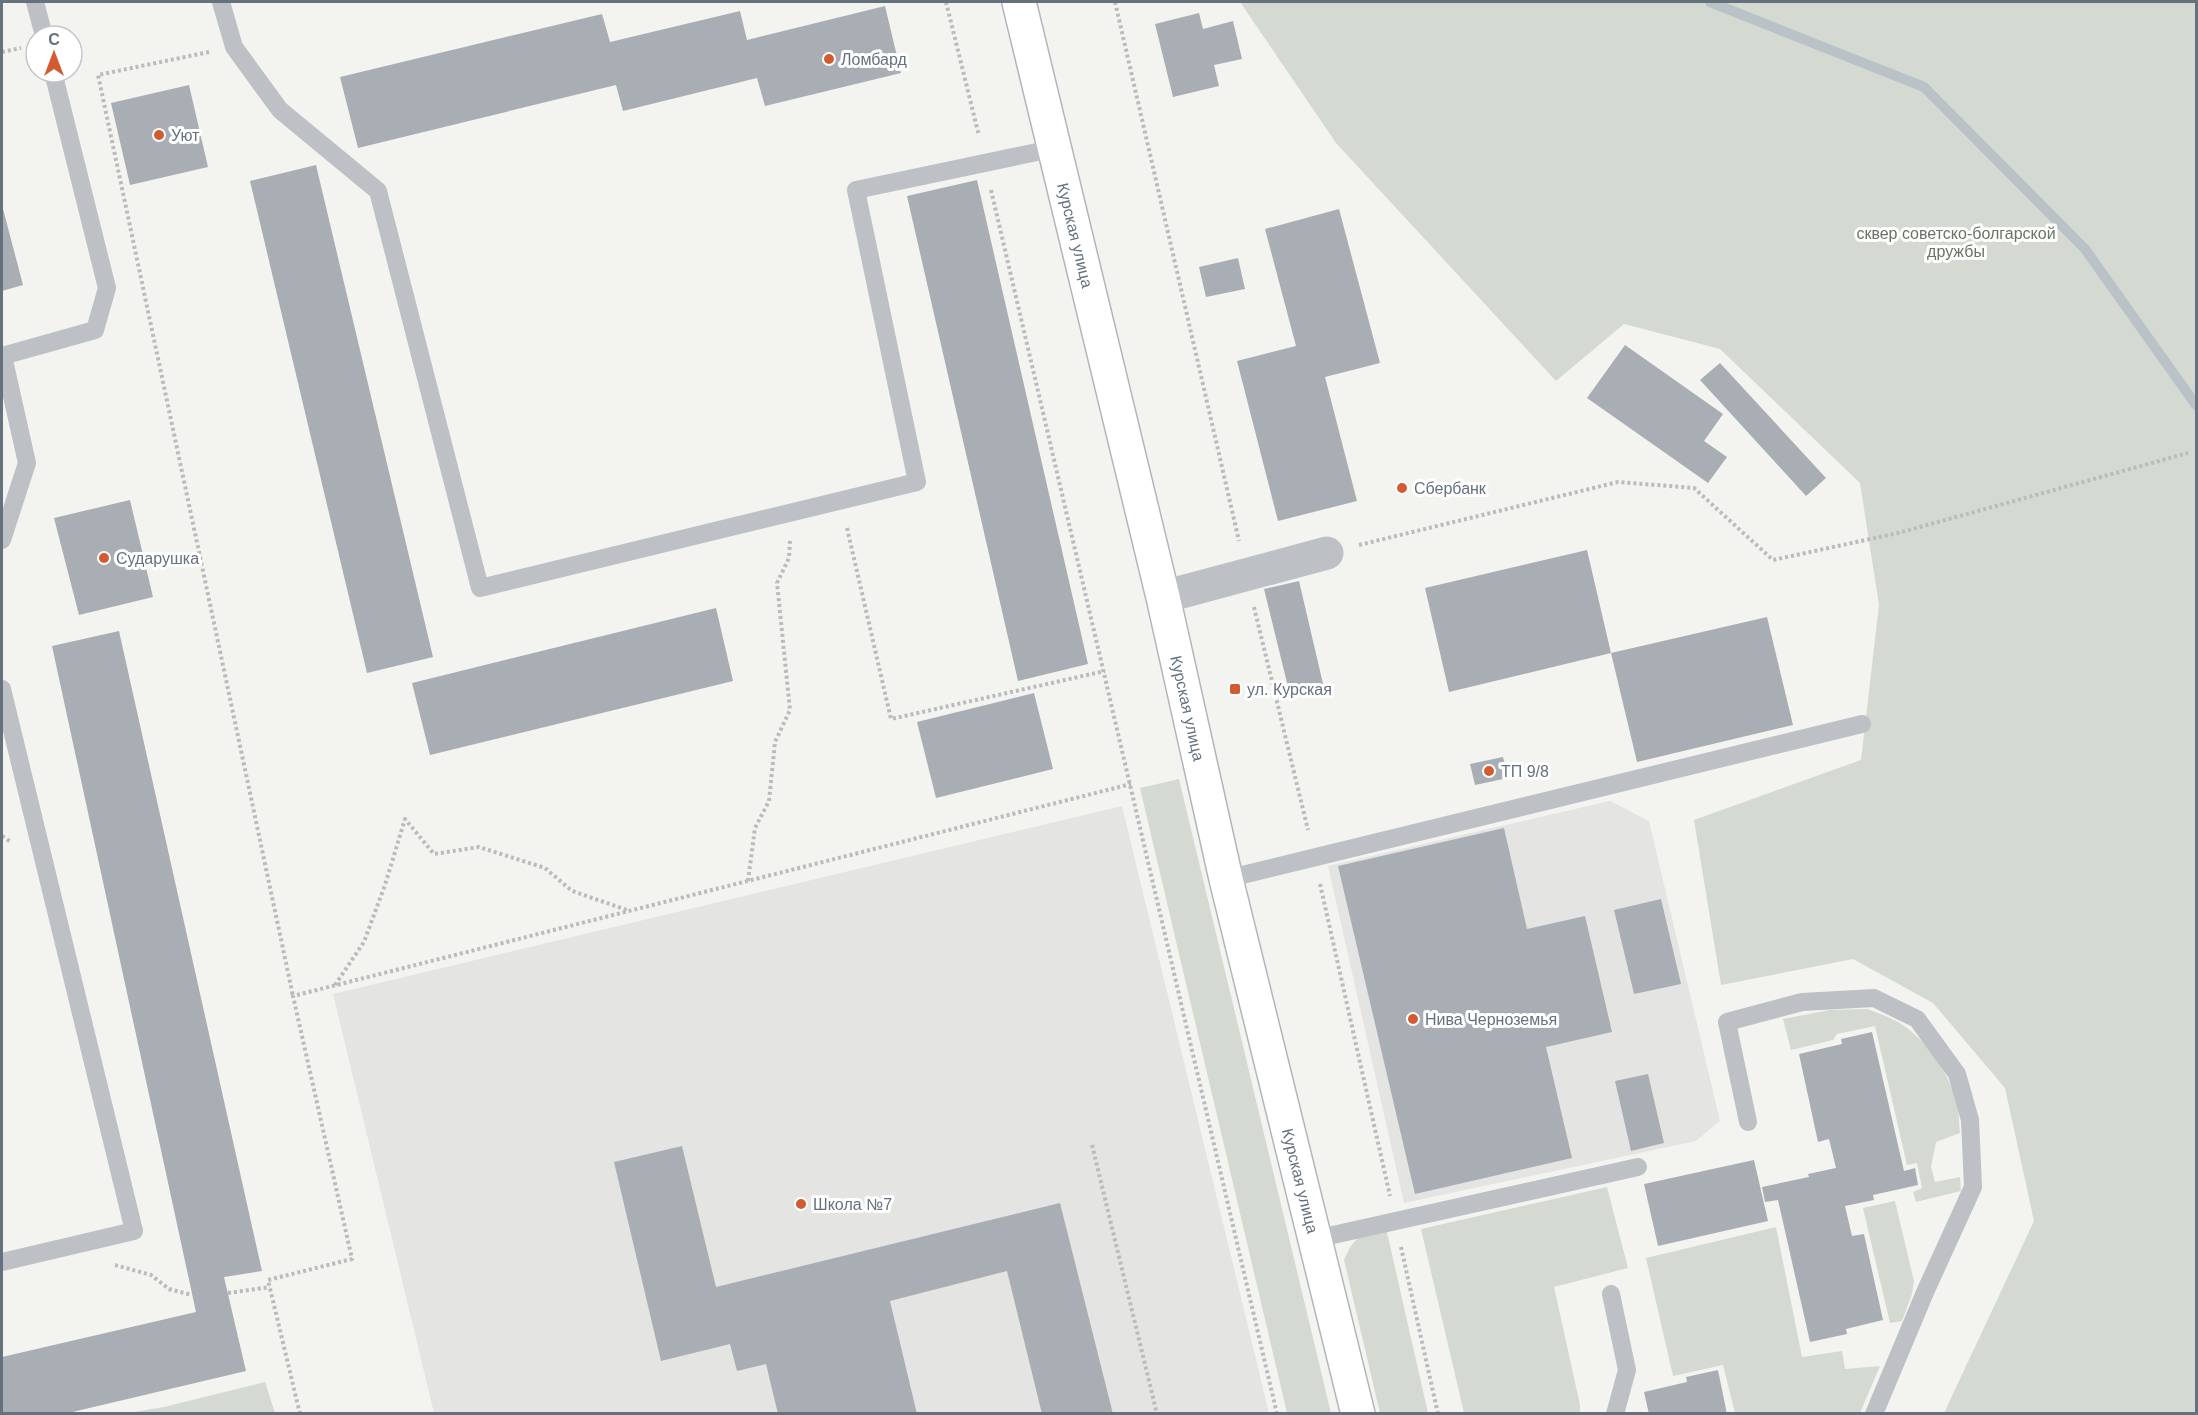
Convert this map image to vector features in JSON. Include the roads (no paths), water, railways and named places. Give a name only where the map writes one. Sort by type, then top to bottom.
[{"type":"main road","name":"Курская улица","points":[[1020,2],[1163,597],[1226,879],[1358,1413]]},
{"type":"street","points":[[1163,597],[1327,553]]},
{"type":"lane","points":[[35,2],[41,24]]},
{"type":"lane","points":[[221,2],[234,47],[280,110],[378,191],[480,588],[917,482],[856,190],[1056,147]]},
{"type":"lane","points":[[2,540],[27,463],[2,356],[94,330],[107,288],[56,84]]},
{"type":"lane","points":[[2,689],[134,1231],[2,1262]]},
{"type":"lane","points":[[1226,879],[1862,724]]},
{"type":"lane","points":[[1748,1122],[1727,1022],[1802,1002],[1874,998],[1917,1019],[1957,1074],[1970,1120],[1973,1187],[1874,1413]]},
{"type":"lane","points":[[1315,1239],[1638,1167]]},
{"type":"lane","points":[[1611,1294],[1627,1370],[1615,1413]]},
{"type":"waterway","points":[[1710,2],[1924,87],[2085,249],[2196,405]]},
{"type":"place","name":"Ломбард","points":[[829,59]]},
{"type":"place","name":"Уют","points":[[159,135]]},
{"type":"place","name":"Сбербанк","points":[[1402,488]]},
{"type":"place","name":"Сударушка","points":[[104,558]]},
{"type":"place","name":"ул. Курская","points":[[1235,689]]},
{"type":"place","name":"ТП 9/8","points":[[1489,771]]},
{"type":"place","name":"Нива Черноземья","points":[[1413,1019]]},
{"type":"place","name":"Школа №7","points":[[801,1204]]},
{"type":"park label","name":"сквер советско-болгарской дружбы","points":[[1956,242]]}]
